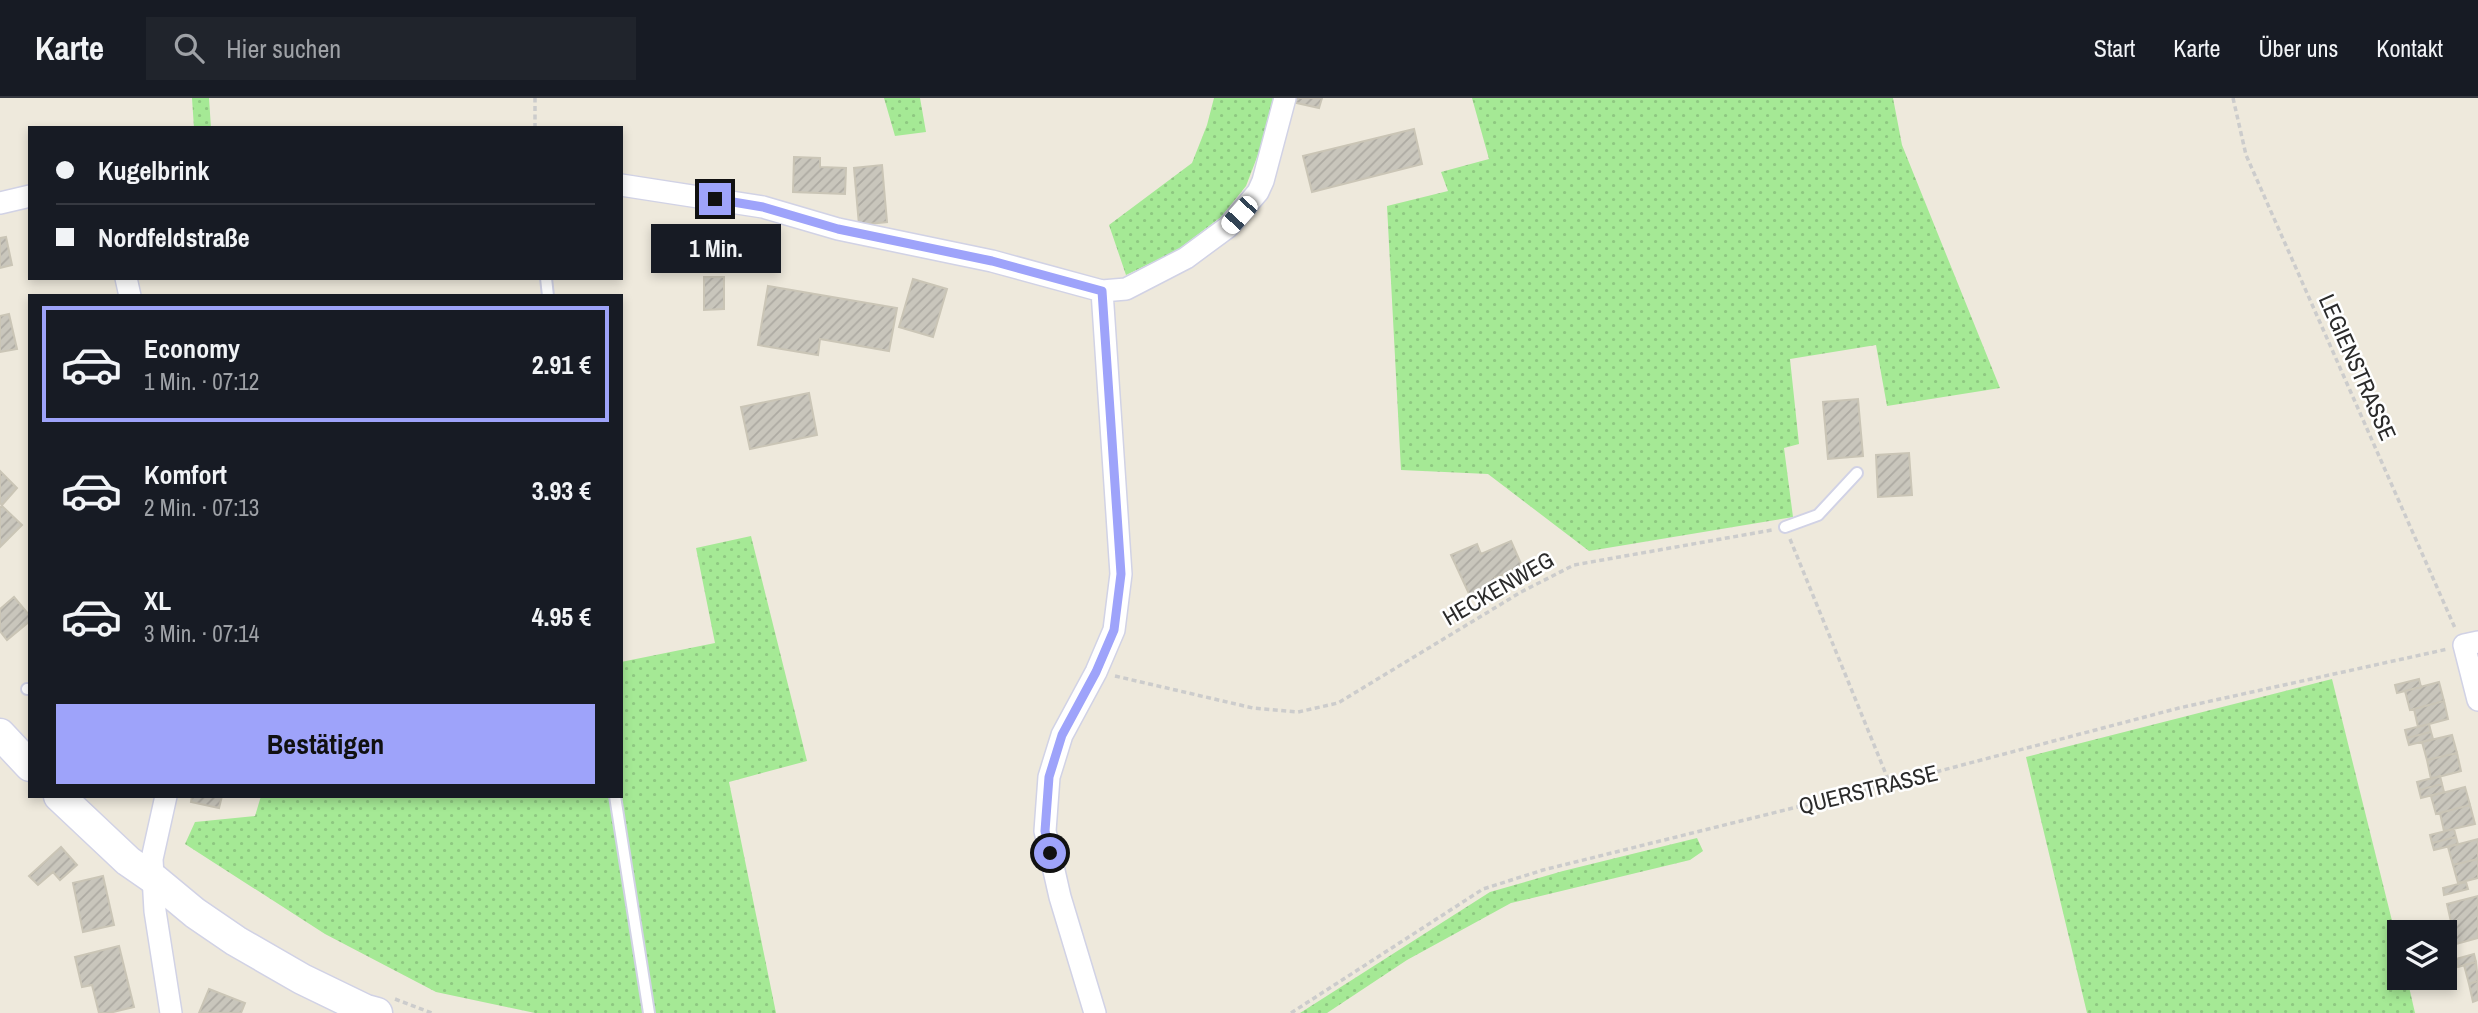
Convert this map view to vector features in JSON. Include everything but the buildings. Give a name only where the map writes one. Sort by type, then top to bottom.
[{"type":"street","points":[[623,185],[763,207],[838,229],[992,261],[1102,291],[1126,289],[1186,258],[1228,227],[1258,192],[1285,98]]},
{"type":"street","points":[[0,203],[28,196]]},
{"type":"street","points":[[1095,1013],[1060,897],[1045,831],[1049,777],[1062,735],[1096,672],[1114,630],[1121,574],[1102,291]]},
{"type":"street","points":[[2471,644],[2478,700]]},
{"type":"street","points":[[0,734],[28,764]]},
{"type":"street","points":[[62,798],[128,861],[236,941],[302,979],[385,1006]]},
{"type":"street","points":[[166,798],[152,859],[155,911],[171,1013]]},
{"type":"lane","points":[[1785,527],[1818,515],[1857,473]]},
{"type":"lane","points":[[615,798],[649,1013]]},
{"type":"path","points":[[535,98],[535,126]]},
{"type":"path","name":"LEGIENSTRASSE","points":[[2233,98],[2246,155],[2264,198],[2471,644]]},
{"type":"path","points":[[1785,527],[1890,784]]},
{"type":"path","name":"HECKENWEG","points":[[1096,672],[1253,708],[1298,712],[1338,703],[1521,592],[1574,565],[1785,527]]},
{"type":"path","name":"QUERSTRASSE","points":[[1291,1013],[1483,889],[1543,870],[1890,784],[2179,708],[2471,644]]},
{"type":"path","points":[[385,1006],[432,1013]]},
{"type":"green space","points":[[192,98],[209,98],[211,126],[194,126]]},
{"type":"green space","points":[[884,98],[920,98],[926,132],[895,136]]},
{"type":"green space","points":[[1214,98],[1275,98],[1269,126],[1246,186],[1221,217],[1176,251],[1126,275],[1109,225],[1192,163]]},
{"type":"green space","points":[[1472,98],[1893,98],[1902,145],[2000,388],[1887,406],[1876,345],[1790,359],[1799,444],[1784,448],[1793,517],[1589,551],[1488,474],[1401,470],[1387,206],[1448,191],[1441,172],[1489,159]]},
{"type":"green space","points":[[751,536],[807,761],[729,782],[776,1013],[535,1013],[436,992],[325,934],[185,844],[195,822],[255,816],[260,798],[623,798],[623,662],[715,643],[696,548]]},
{"type":"green space","points":[[2332,679],[2392,920],[2387,920],[2387,990],[2410,990],[2415,1013],[2087,1013],[2026,757]]},
{"type":"green space","points":[[1697,838],[1703,851],[1690,860],[1511,903],[1407,960],[1327,1013],[1300,1013],[1490,892]]},
{"type":"route","points":[[715,199],[763,207],[838,229],[992,261],[1102,291],[1121,574],[1114,630],[1096,672],[1062,735],[1049,777],[1045,831],[1050,853]]}]
